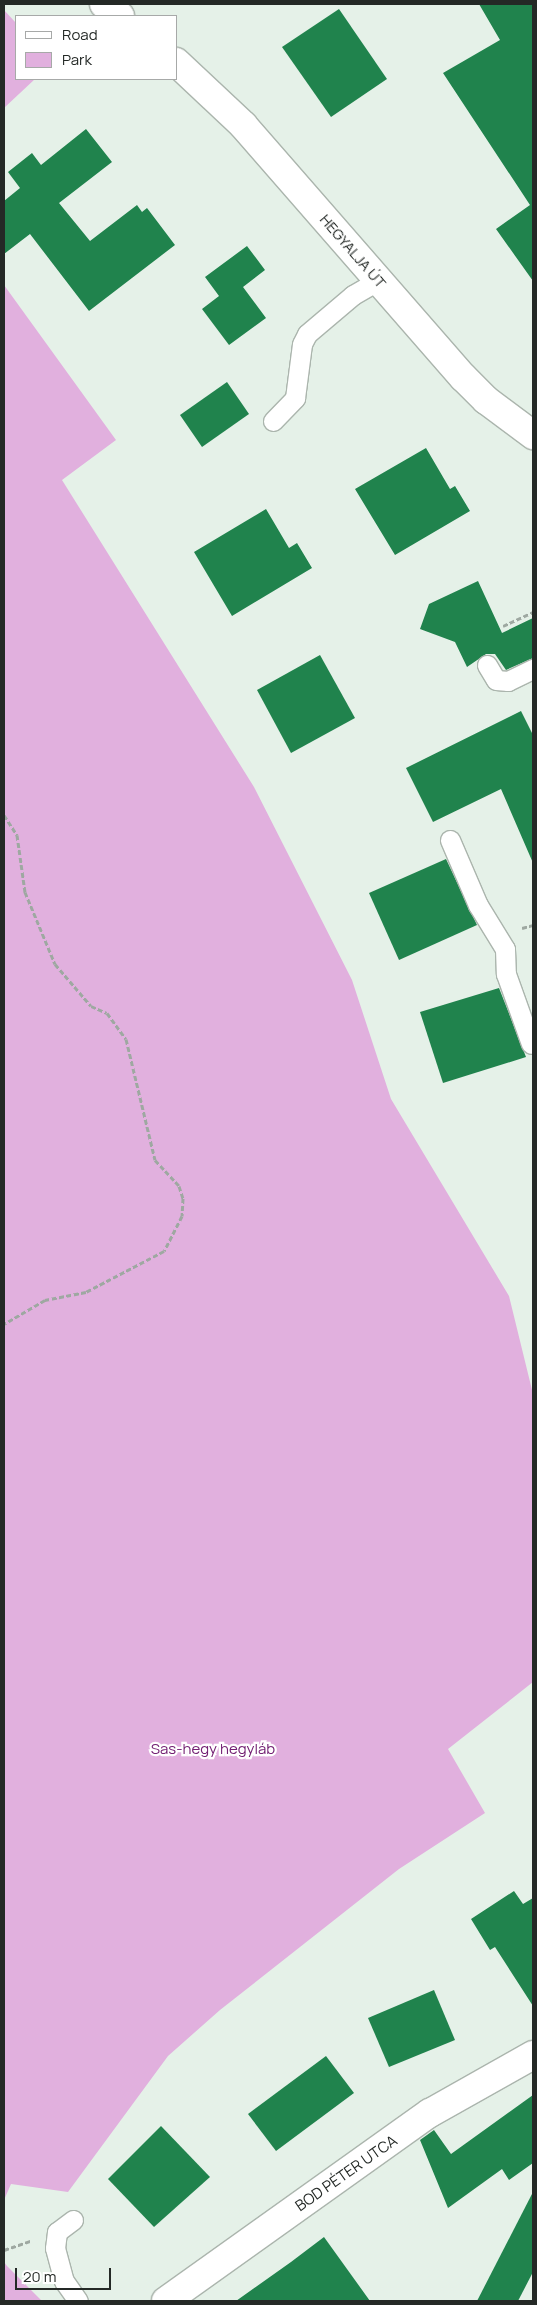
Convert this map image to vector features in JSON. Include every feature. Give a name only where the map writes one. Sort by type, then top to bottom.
[{"type":"street","points":[[104,4],[119,15]]},
{"type":"street","name":"HEGYALJA ÚT","points":[[178,64],[242,125],[463,377],[486,400],[533,435]]},
{"type":"street","name":"BOD PÉTER UTCA","points":[[166,2301],[430,2113],[533,2054]]},
{"type":"lane","points":[[273,421],[295,398],[302,344],[307,334],[353,296],[378,280]]},
{"type":"lane","points":[[488,665],[496,680],[508,681],[533,669]]},
{"type":"lane","points":[[450,840],[478,905],[505,949],[506,974],[531,1044]]},
{"type":"lane","points":[[72,2220],[57,2232],[55,2248],[64,2281],[78,2301]]},
{"type":"path","points":[[503,626],[533,612]]},
{"type":"path","points":[[4,815],[17,835],[25,892],[55,964],[91,1006],[107,1013],[126,1039],[155,1160],[179,1186],[183,1198],[182,1216],[164,1251],[86,1292],[44,1300],[4,1324]]},
{"type":"green space","points":[[4,10],[15,22],[15,80],[34,80],[4,108]]},
{"type":"green space","name":"Sas-hegy hegyláb","points":[[4,285],[116,440],[62,480],[254,787],[352,980],[391,1099],[509,1296],[533,1394],[533,1682],[448,1749],[485,1813],[399,1869],[220,2010],[168,2056],[68,2192],[11,2184],[4,2200]]},
{"type":"green space","points":[[4,2262],[7,2266],[42,2301],[4,2301]]},
{"type":"building","points":[[479,4],[533,4],[533,281],[496,229],[530,205],[443,73],[500,40]]},
{"type":"building","points":[[339,9],[387,79],[331,117],[282,47]]},
{"type":"building","points":[[86,129],[112,162],[59,203],[90,241],[137,205],[142,212],[147,208],[175,245],[89,311],[30,234],[4,254],[4,201],[20,188],[8,172],[32,153],[41,165]]},
{"type":"building","points":[[247,246],[265,270],[243,287],[266,318],[229,345],[202,309],[219,296],[205,277]]},
{"type":"building","points":[[227,382],[249,414],[202,447],[180,415]]},
{"type":"building","points":[[426,448],[450,489],[455,486],[470,511],[395,555],[355,489]]},
{"type":"building","points":[[266,509],[289,548],[297,543],[312,568],[232,616],[194,552]]},
{"type":"building","points":[[478,581],[502,633],[533,618],[533,658],[506,670],[495,654],[486,654],[467,667],[455,642],[420,629],[429,604]]},
{"type":"building","points":[[320,655],[355,718],[291,753],[257,690]]},
{"type":"building","points":[[521,711],[533,735],[533,863],[501,789],[433,822],[406,768]]},
{"type":"building","points":[[446,859],[477,925],[399,960],[369,893]]},
{"type":"building","points":[[499,988],[526,1057],[443,1083],[420,1012]]},
{"type":"building","points":[[514,1891],[523,1904],[533,1898],[533,2006],[495,1947],[490,1950],[471,1919]]},
{"type":"building","points":[[434,1990],[455,2040],[389,2067],[368,2018]]},
{"type":"building","points":[[326,2056],[354,2093],[276,2151],[248,2114]]},
{"type":"building","points":[[533,2095],[533,2163],[509,2180],[502,2169],[448,2208],[420,2140],[434,2130],[451,2154]]},
{"type":"building","points":[[161,2126],[210,2177],[154,2227],[108,2179]]},
{"type":"building","points":[[533,2192],[533,2272],[518,2301],[477,2301]]},
{"type":"building","points":[[324,2237],[370,2301],[236,2301],[291,2262]]}]
